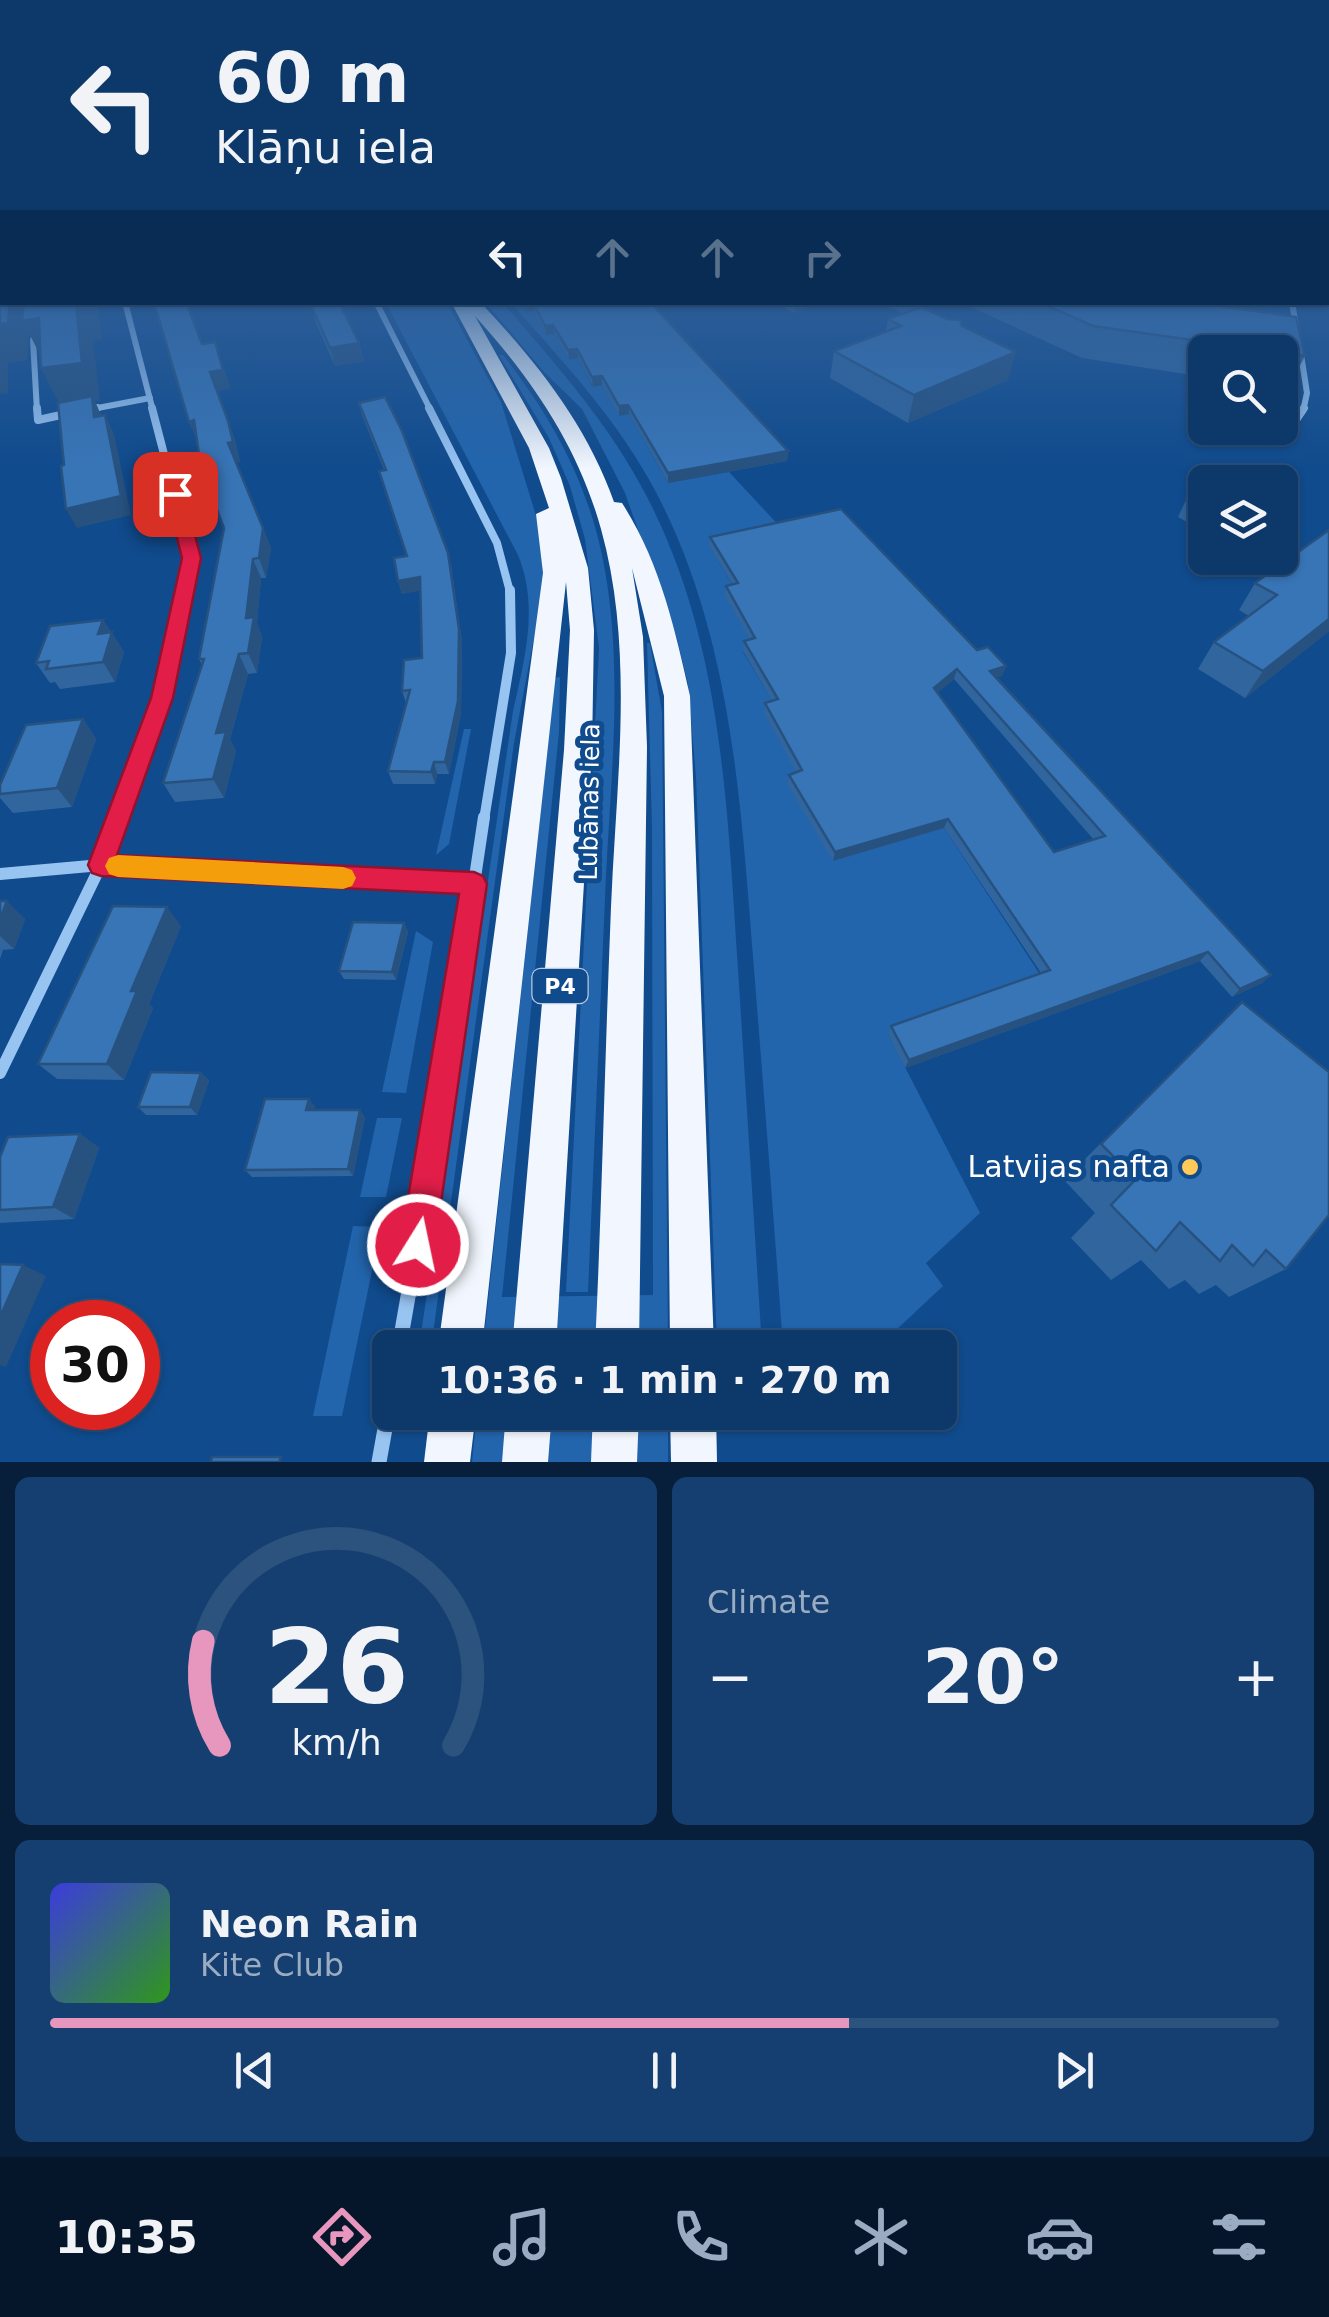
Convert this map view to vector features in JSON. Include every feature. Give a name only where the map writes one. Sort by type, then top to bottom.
[{"type":"highway","name":"Lubānas iela","points":[[476,333],[539,448],[563,513],[576,568],[582,675],[535,1330]]},
{"type":"highway","name":"Lubānas iela","points":[[498,333],[548,392],[570,427],[596,482],[626,589],[630,628],[630,773],[618,1330]]},
{"type":"highway","points":[[462,1330],[555,573],[539,448]]},
{"type":"highway","points":[[596,482],[632,536],[661,618],[677,696],[692,1330]]},
{"type":"highway","points":[[447,1462],[450,1430]]},
{"type":"highway","points":[[526,1462],[528,1430]]},
{"type":"highway","points":[[614,1462],[615,1430]]},
{"type":"highway","points":[[693,1430],[694,1462]]},
{"type":"street","points":[[34,333],[38,420],[150,398]]},
{"type":"street","points":[[0,1073],[101,865],[162,698],[191,558],[133,333]]},
{"type":"street","points":[[392,333],[468,480],[511,583],[515,618],[512,660],[498,721],[402,1330]]},
{"type":"street","points":[[1298,336],[1309,399],[1298,420]]},
{"type":"street","points":[[0,874],[101,865],[474,884]]},
{"type":"street","points":[[379,1462],[385,1430]]},
{"type":"shaded area","points":[[402,333],[463,333],[501,402],[538,522],[544,585],[514,743],[433,1330],[422,1330],[528,632],[524,574],[518,555]]},
{"type":"shaded area","points":[[511,333],[528,333],[616,444],[647,497],[692,610],[717,727],[724,787],[761,1330],[716,1330],[696,777],[688,684],[677,639],[625,493],[582,409]]},
{"type":"shaded area","points":[[537,333],[553,333],[569,359],[578,358],[592,386],[602,385],[629,414],[668,483],[729,472],[784,531],[710,547],[737,593],[755,648],[743,652],[777,709],[944,828],[1043,979],[888,1034],[980,1213],[926,1263],[943,1286],[896,1330],[782,1330],[749,908],[729,727],[703,609],[683,552],[658,496],[627,443]]},
{"type":"shaded area","points":[[499,355],[503,355],[544,413],[577,475],[604,563],[614,651],[588,1292],[566,1292],[599,648],[585,539],[570,486],[549,438]]},
{"type":"shaded area","points":[[647,643],[662,712],[668,1330],[485,1330],[555,678],[560,677],[559,732],[502,1297],[653,1295],[652,828]]},
{"type":"shaded area","points":[[464,729],[471,729],[449,844],[436,855]]},
{"type":"shaded area","points":[[416,931],[433,942],[406,1093],[382,1092]]},
{"type":"shaded area","points":[[377,1118],[402,1118],[386,1197],[360,1197]]},
{"type":"shaded area","points":[[353,1226],[381,1227],[342,1416],[313,1416]]},
{"type":"shaded area","points":[[475,1430],[668,1430],[668,1462],[472,1462]]},
{"type":"building","points":[[40,333],[79,333],[82,363],[41,368]]},
{"type":"building","points":[[163,333],[198,333],[202,344],[215,342],[223,370],[210,372],[228,421],[233,442],[228,443],[263,528],[259,558],[253,559],[246,618],[254,617],[248,653],[239,654],[216,733],[226,732],[213,779],[163,783],[204,659],[199,659],[224,528],[201,468],[194,420],[189,422]]},
{"type":"building","points":[[323,333],[354,333],[359,343],[330,348]]},
{"type":"building","points":[[558,333],[679,333],[788,451],[668,473],[628,405],[619,406],[602,376],[592,377],[577,349],[568,350]]},
{"type":"building","points":[[882,333],[977,333],[1016,352],[914,395],[834,351]]},
{"type":"building","points":[[1144,333],[1300,333],[1305,356],[1298,355],[1298,335],[1188,335],[1188,339]]},
{"type":"building","points":[[92,396],[94,417],[105,415],[121,496],[66,509],[58,403]]},
{"type":"building","points":[[385,397],[402,431],[448,553],[459,629],[458,701],[445,762],[434,762],[431,772],[388,771],[410,690],[402,691],[404,660],[422,658],[420,577],[398,581],[394,558],[407,556],[379,471],[386,470],[359,403]]},
{"type":"building","points":[[841,509],[977,650],[988,647],[1006,666],[990,671],[1271,975],[1240,989],[1208,952],[909,1060],[891,1026],[1050,970],[948,819],[835,852],[789,775],[802,770],[765,703],[778,699],[744,641],[755,638],[726,586],[738,583],[710,537]],"holes":[[[957,669],[1105,836],[1054,852],[934,688]]]},
{"type":"building","points":[[1329,530],[1329,619],[1263,671],[1214,642],[1277,595],[1255,583],[1266,575],[1298,575],[1298,552]]},
{"type":"building","points":[[103,620],[98,634],[112,632],[103,662],[46,669],[49,661],[36,663],[50,626]]},
{"type":"building","points":[[83,719],[57,788],[0,794],[0,785],[26,725]]},
{"type":"building","points":[[0,901],[7,901],[0,919]]},
{"type":"building","points":[[113,906],[167,907],[131,991],[137,991],[107,1064],[38,1064]]},
{"type":"building","points":[[353,922],[404,923],[392,972],[339,971]]},
{"type":"building","name":"Latvijas nafta","points":[[1242,1002],[1329,1072],[1329,1215],[1286,1269],[1266,1250],[1253,1266],[1232,1245],[1220,1261],[1180,1222],[1156,1251],[1111,1205],[1136,1179],[1101,1144]]},
{"type":"building","points":[[151,1072],[201,1073],[190,1107],[138,1107]]},
{"type":"building","points":[[265,1099],[309,1099],[306,1110],[360,1110],[348,1169],[245,1170]]},
{"type":"building","points":[[80,1134],[53,1207],[0,1210],[0,1157],[8,1137]]},
{"type":"building","points":[[0,1264],[23,1265],[0,1317]]},
{"type":"building","points":[[212,1457],[281,1457],[279,1462],[211,1462]]},
{"type":"slow traffic","points":[[118,866],[343,878]]},
{"type":"place","name":"Latvijas nafta","points":[[1190,1167]]},
{"type":"route","points":[[175,494],[191,558],[162,698],[101,865],[474,884],[418,1245]]}]
